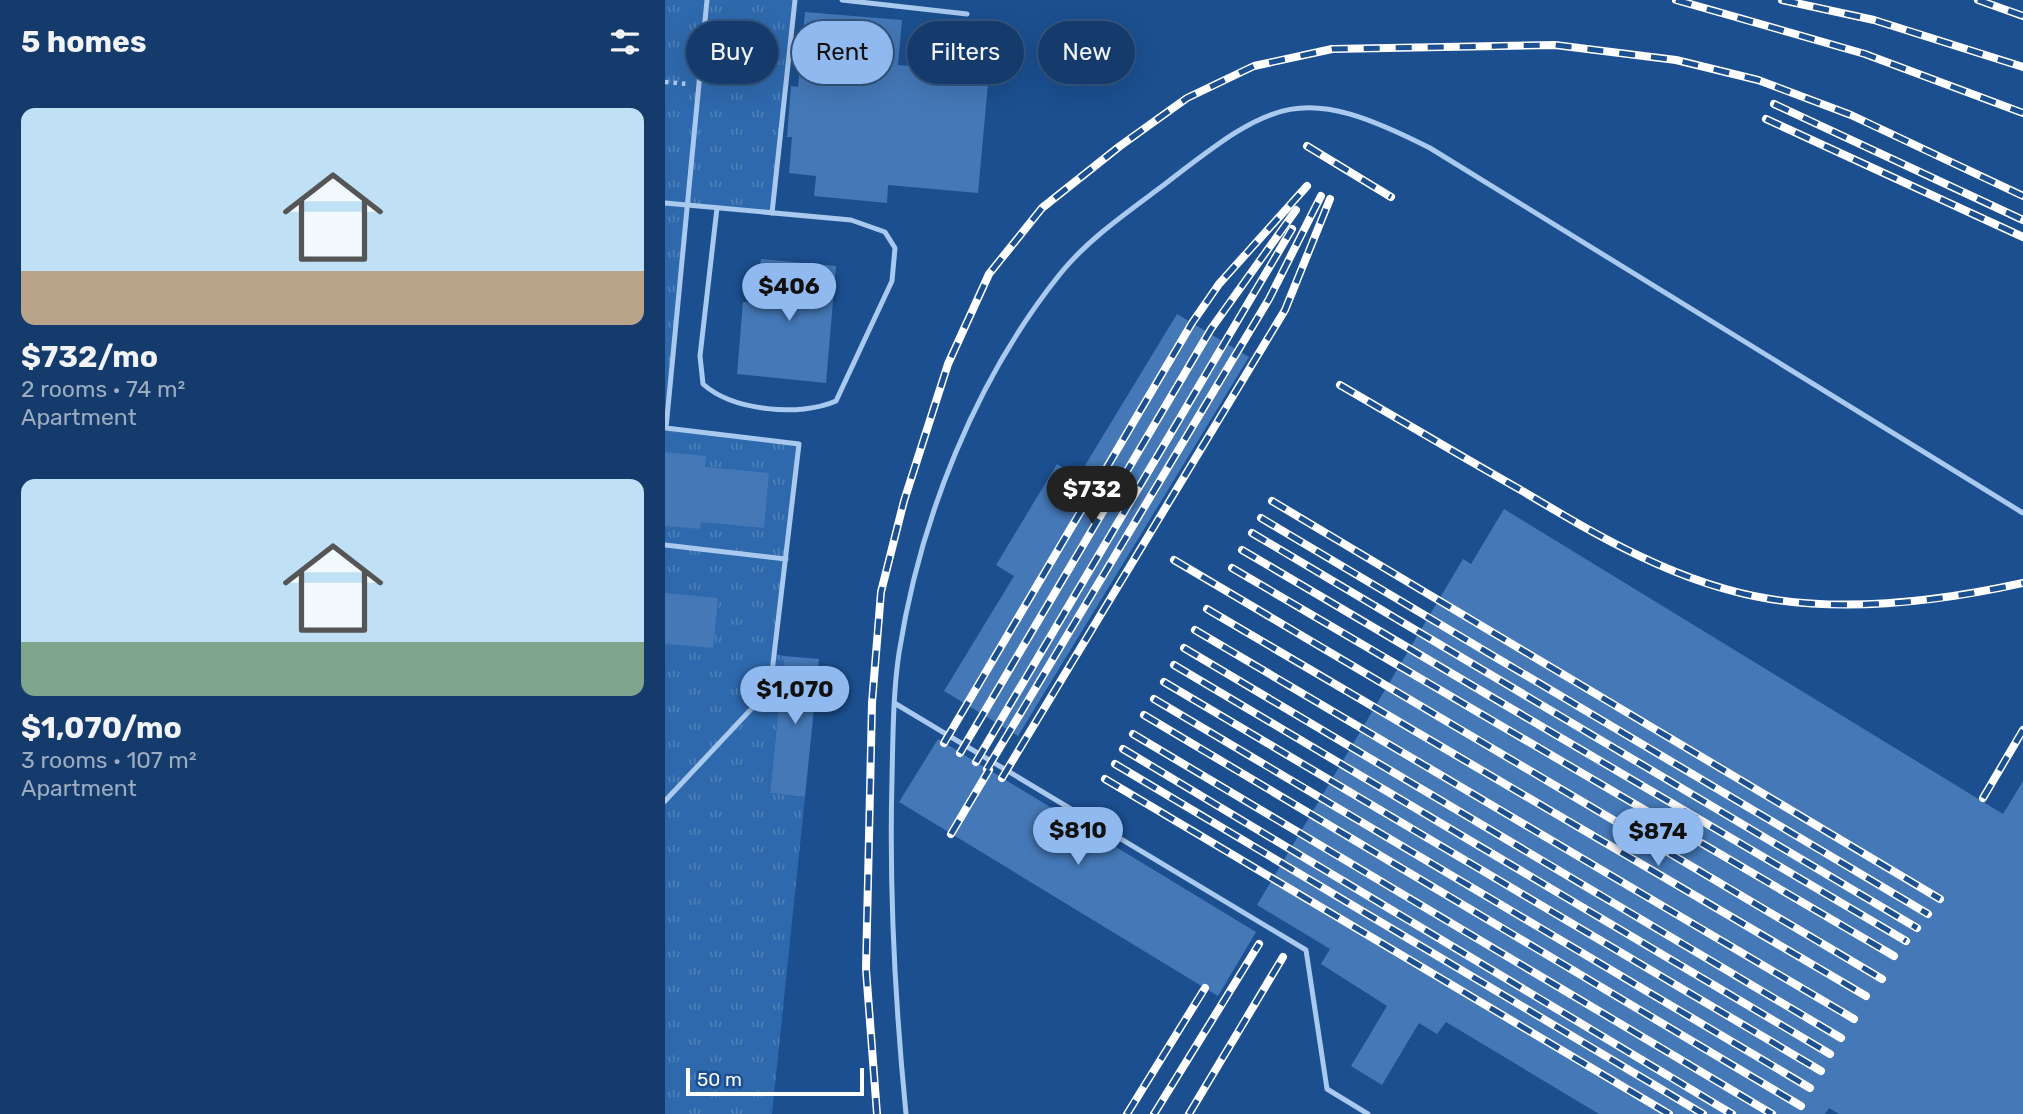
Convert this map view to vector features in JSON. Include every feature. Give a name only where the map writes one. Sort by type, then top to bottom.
[{"type":"lane","points":[[665,801],[770,689],[799,444],[666,428],[706,0]]},
{"type":"lane","points":[[772,213],[795,0]]},
{"type":"lane","points":[[842,0],[967,14]]},
{"type":"lane","points":[[906,1114],[890,861],[899,655],[921,550],[950,469],[986,389],[1017,332],[1062,271],[1119,219],[1246,123],[1289,107],[1337,108],[1387,126],[1430,148],[2023,513]]},
{"type":"lane","points":[[665,203],[851,220],[885,232],[895,248],[892,281],[850,377],[836,401],[818,409],[791,410],[733,403],[718,397],[703,384],[700,356],[717,208]]},
{"type":"lane","points":[[665,545],[786,559]]},
{"type":"lane","points":[[896,704],[1306,950],[1327,1089],[1369,1114]]},
{"type":"path","points":[[665,82],[698,85]]},
{"type":"green space","points":[[665,0],[795,0],[772,213],[687,205],[666,428],[799,444],[775,654],[784,656],[770,793],[805,797],[772,1114],[665,1114]]},
{"type":"building","points":[[805,12],[902,20],[898,65],[907,66],[907,84],[988,84],[978,193],[888,185],[887,203],[814,196],[816,176],[789,173],[792,137],[787,137],[791,86],[893,84],[893,21],[804,21]]},
{"type":"building","points":[[761,259],[836,266],[826,383],[737,374],[743,302],[756,303]],"holes":[[[783,292],[806,294],[805,308],[782,305]]]},
{"type":"building","points":[[1177,314],[1249,357],[1018,736],[944,691],[1014,576],[996,565],[1057,464],[1078,477]]},
{"type":"building","points":[[665,452],[706,456],[705,467],[769,473],[764,528],[701,522],[700,529],[665,526]]},
{"type":"building","points":[[1504,509],[2003,814],[2023,781],[2023,1114],[1839,1114],[1829,1108],[1825,1114],[1599,1114],[1446,1022],[1437,1034],[1419,1023],[1382,1085],[1351,1066],[1387,1006],[1321,964],[1330,949],[1257,905],[1463,559],[1471,564]]},
{"type":"building","points":[[665,593],[718,598],[713,648],[665,644]]},
{"type":"building","points":[[784,656],[819,659],[805,797],[770,793]]},
{"type":"building","points":[[938,739],[1256,932],[1218,996],[899,802]]},
{"type":"railway","points":[[1676,0],[1865,54],[2023,113]]},
{"type":"railway","points":[[1782,0],[1874,20],[2023,67]]},
{"type":"railway","points":[[1978,0],[2023,16]]},
{"type":"railway","points":[[877,1114],[866,969],[872,703],[881,592],[904,501],[948,364],[989,274],[1042,208],[1120,146],[1187,98],[1254,66],[1332,49],[1555,45],[1676,60],[1758,80],[1851,115],[2023,196]]},
{"type":"railway","points":[[1774,104],[2023,220]]},
{"type":"railway","points":[[1766,119],[2023,237]]},
{"type":"railway","points":[[1307,146],[1391,197]]},
{"type":"railway","points":[[944,743],[1192,323],[1219,284],[1307,186]]},
{"type":"railway","points":[[987,769],[1269,299],[1321,196]]},
{"type":"railway","points":[[1002,778],[1285,310],[1330,199]]},
{"type":"railway","points":[[960,753],[1211,329],[1296,210]]},
{"type":"railway","points":[[976,762],[1292,229]]},
{"type":"railway","points":[[1340,385],[1609,541],[1671,570],[1736,592],[1801,603],[1897,603],[1961,595],[2023,583]]},
{"type":"railway","points":[[1272,501],[1940,899]]},
{"type":"railway","points":[[1261,518],[1928,914]]},
{"type":"railway","points":[[1252,533],[1917,928]]},
{"type":"railway","points":[[1242,550],[1906,941]]},
{"type":"railway","points":[[1174,560],[1882,979]]},
{"type":"railway","points":[[1232,568],[1894,956]]},
{"type":"railway","points":[[1207,609],[1866,996]]},
{"type":"railway","points":[[1195,630],[1854,1019]]},
{"type":"railway","points":[[1184,648],[1841,1038]]},
{"type":"railway","points":[[1174,665],[1830,1054]]},
{"type":"railway","points":[[1164,682],[1821,1071]]},
{"type":"railway","points":[[1154,699],[1810,1088]]},
{"type":"railway","points":[[1144,715],[1801,1106]]},
{"type":"railway","points":[[1983,798],[2023,730]]},
{"type":"railway","points":[[1133,734],[1772,1114]]},
{"type":"railway","points":[[1123,749],[1732,1114]]},
{"type":"railway","points":[[1115,764],[1703,1114]]},
{"type":"railway","points":[[951,834],[989,770]]},
{"type":"railway","points":[[1105,779],[1669,1114]]},
{"type":"railway","points":[[1154,1114],[1259,944]]},
{"type":"railway","points":[[1189,1114],[1283,957]]},
{"type":"railway","points":[[1127,1114],[1205,988]]}]
